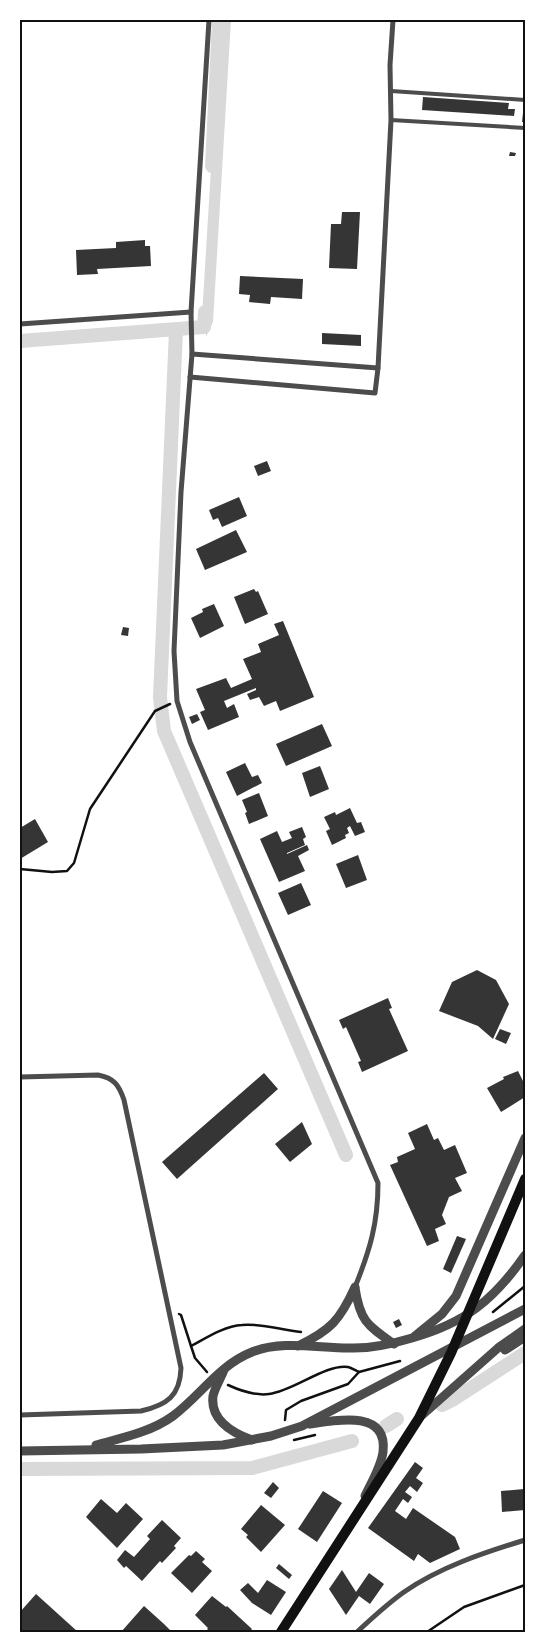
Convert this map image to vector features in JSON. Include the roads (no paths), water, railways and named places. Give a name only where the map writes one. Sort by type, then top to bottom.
[{"type":"main road","points":[[281,1632],[419,1418],[441,1374],[525,1180]]},
{"type":"street","points":[[209,20],[191,312],[192,354],[182,492],[174,651],[177,701],[190,742],[378,1183],[378,1207],[370,1250],[345,1309],[329,1328],[297,1346]]},
{"type":"street","points":[[190,377],[375,393],[378,368],[391,120],[390,65],[393,20]]},
{"type":"street","points":[[20,324],[191,312]]},
{"type":"street","points":[[192,354],[378,368]]},
{"type":"street","points":[[20,1076],[98,1074],[116,1082],[121,1090],[181,1368],[181,1378],[177,1390],[169,1401],[156,1408],[141,1411],[20,1415]]},
{"type":"street","points":[[413,1338],[442,1314],[456,1296],[525,1138]]},
{"type":"street","points":[[84,1449],[154,1427],[173,1416],[225,1367],[238,1358],[266,1347],[352,1348],[394,1344],[432,1333],[463,1318],[484,1303],[511,1275],[525,1255]]},
{"type":"street","points":[[355,1287],[362,1316],[372,1329],[394,1344]]},
{"type":"street","points":[[302,1426],[525,1309]]},
{"type":"street","points":[[419,1418],[498,1348],[525,1329]]},
{"type":"street","points":[[468,1375],[525,1337]]},
{"type":"street","points":[[225,1367],[213,1396],[218,1416],[230,1430],[252,1440]]},
{"type":"street","points":[[20,1451],[223,1445],[271,1436],[302,1426],[344,1419],[363,1422],[374,1426],[380,1434],[383,1443],[383,1454],[355,1518]]},
{"type":"street","points":[[356,1632],[405,1591],[443,1570],[490,1551],[525,1540]]},
{"type":"lane","points":[[391,91],[525,100]]},
{"type":"lane","points":[[391,120],[525,128]]},
{"type":"waterway","points":[[212,166],[219,20]]},
{"type":"waterway","points":[[20,341],[204,327],[205,312]]},
{"type":"waterway","points":[[176,330],[160,697],[164,731],[346,1155]]},
{"type":"waterway","points":[[442,1405],[525,1353]]},
{"type":"waterway","points":[[386,1426],[397,1419]]},
{"type":"waterway","points":[[20,1469],[252,1468],[352,1441]]}]
